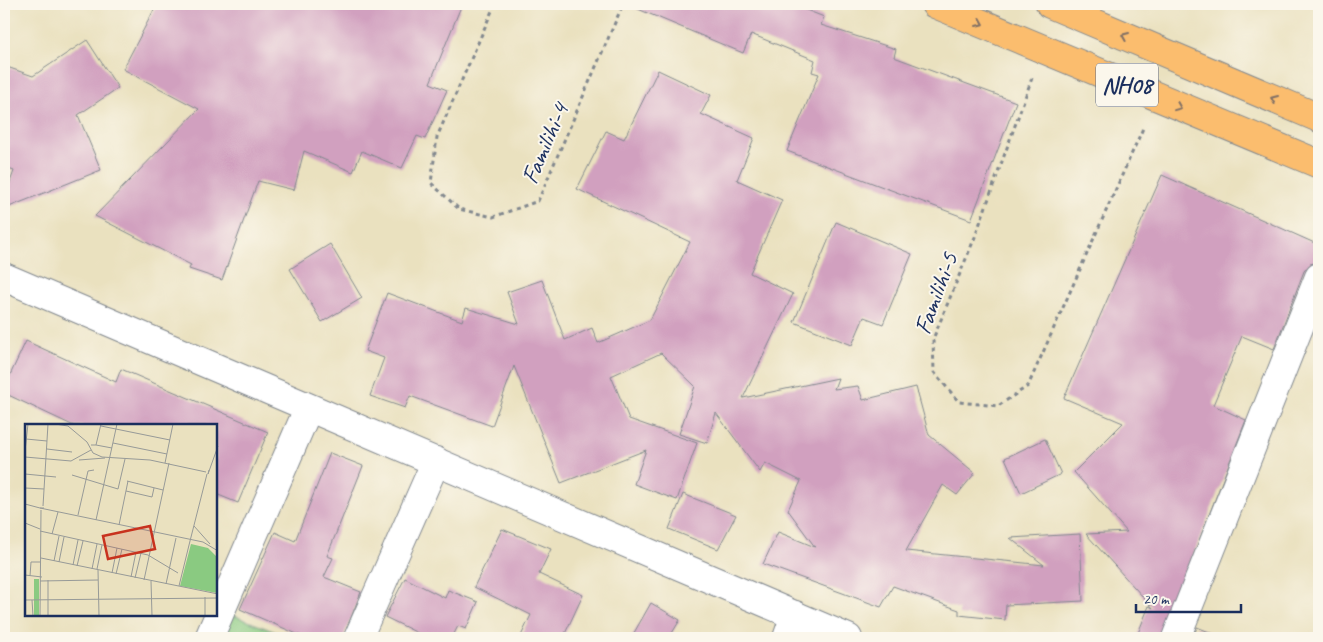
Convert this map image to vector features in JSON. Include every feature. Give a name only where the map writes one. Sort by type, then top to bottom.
[{"type":"highway","name":"NH08","points":[[935,4],[1156,98],[1319,164]]},
{"type":"highway","name":"NH08","points":[[1050,4],[1319,118]]},
{"type":"street","points":[[4,277],[308,409],[436,462],[791,627],[848,638]]},
{"type":"street","points":[[1176,638],[1319,277]]},
{"type":"street","points":[[209,638],[308,409]]},
{"type":"street","points":[[358,638],[436,462]]},
{"type":"path","name":"Familihi-4","points":[[495,4],[436,138],[431,183],[459,209],[493,218],[538,201],[623,4]]},
{"type":"path","name":"Familihi-5","points":[[1042,50],[975,237],[933,339],[934,372],[959,402],[998,406],[1028,386],[1156,98]]},
{"type":"green space","points":[[225,612],[291,638],[213,638]]},
{"type":"building","points":[[157,4],[462,4],[430,83],[447,90],[425,139],[417,136],[402,168],[362,151],[353,172],[304,151],[294,190],[258,181],[222,280],[189,269],[191,265],[95,216],[199,109],[123,69]]},
{"type":"building","points":[[626,4],[791,4],[824,17],[821,25],[896,49],[894,57],[1016,102],[971,220],[787,151],[819,74],[812,72],[815,60],[751,34],[743,53]]},
{"type":"building","points":[[87,40],[118,88],[78,115],[101,170],[4,209],[4,199],[14,171],[4,167],[4,66],[33,76]]},
{"type":"building","points":[[658,70],[711,95],[701,114],[754,138],[737,180],[782,200],[750,273],[793,294],[743,398],[838,378],[834,389],[858,386],[863,400],[916,387],[929,435],[975,473],[957,495],[943,485],[906,551],[1044,565],[1010,538],[1080,534],[1083,601],[1006,605],[1005,620],[959,615],[959,610],[893,586],[881,607],[763,564],[778,532],[815,547],[788,510],[801,481],[765,463],[760,472],[716,413],[707,443],[679,434],[695,386],[661,353],[611,376],[629,419],[697,443],[677,500],[634,484],[646,450],[561,483],[514,366],[492,426],[410,396],[405,408],[370,396],[384,358],[365,351],[387,293],[462,321],[466,308],[519,324],[507,292],[542,280],[565,340],[592,328],[598,343],[650,320],[690,242],[577,189],[606,131],[624,139]]},
{"type":"building","points":[[1162,175],[1319,245],[1319,262],[1310,264],[1304,271],[1274,349],[1242,336],[1213,405],[1246,420],[1161,638],[1136,638],[1149,606],[1153,608],[1086,534],[1127,532],[1074,472],[1123,423],[1064,398]]},
{"type":"building","points":[[836,222],[912,254],[883,324],[864,317],[852,345],[794,322]]},
{"type":"building","points":[[330,244],[362,298],[322,322],[290,269]]},
{"type":"building","points":[[26,341],[116,382],[121,369],[268,432],[238,503],[218,495],[218,424],[70,424],[4,393],[4,388]]},
{"type":"building","points":[[1045,439],[1061,474],[1021,493],[1005,458]]},
{"type":"building","points":[[330,453],[363,466],[327,556],[333,558],[324,577],[361,592],[343,638],[306,638],[240,609],[275,532],[295,541]]},
{"type":"building","points":[[683,494],[736,515],[718,549],[669,529]]},
{"type":"building","points":[[502,529],[551,549],[539,574],[583,595],[563,638],[520,638],[531,615],[474,587]]},
{"type":"building","points":[[405,578],[445,598],[448,590],[478,602],[466,629],[458,626],[452,638],[428,638],[385,617]]},
{"type":"building","points":[[651,603],[680,620],[669,638],[631,638]]},
{"type":"building","points":[[1197,627],[1224,638],[1193,638]]}]
